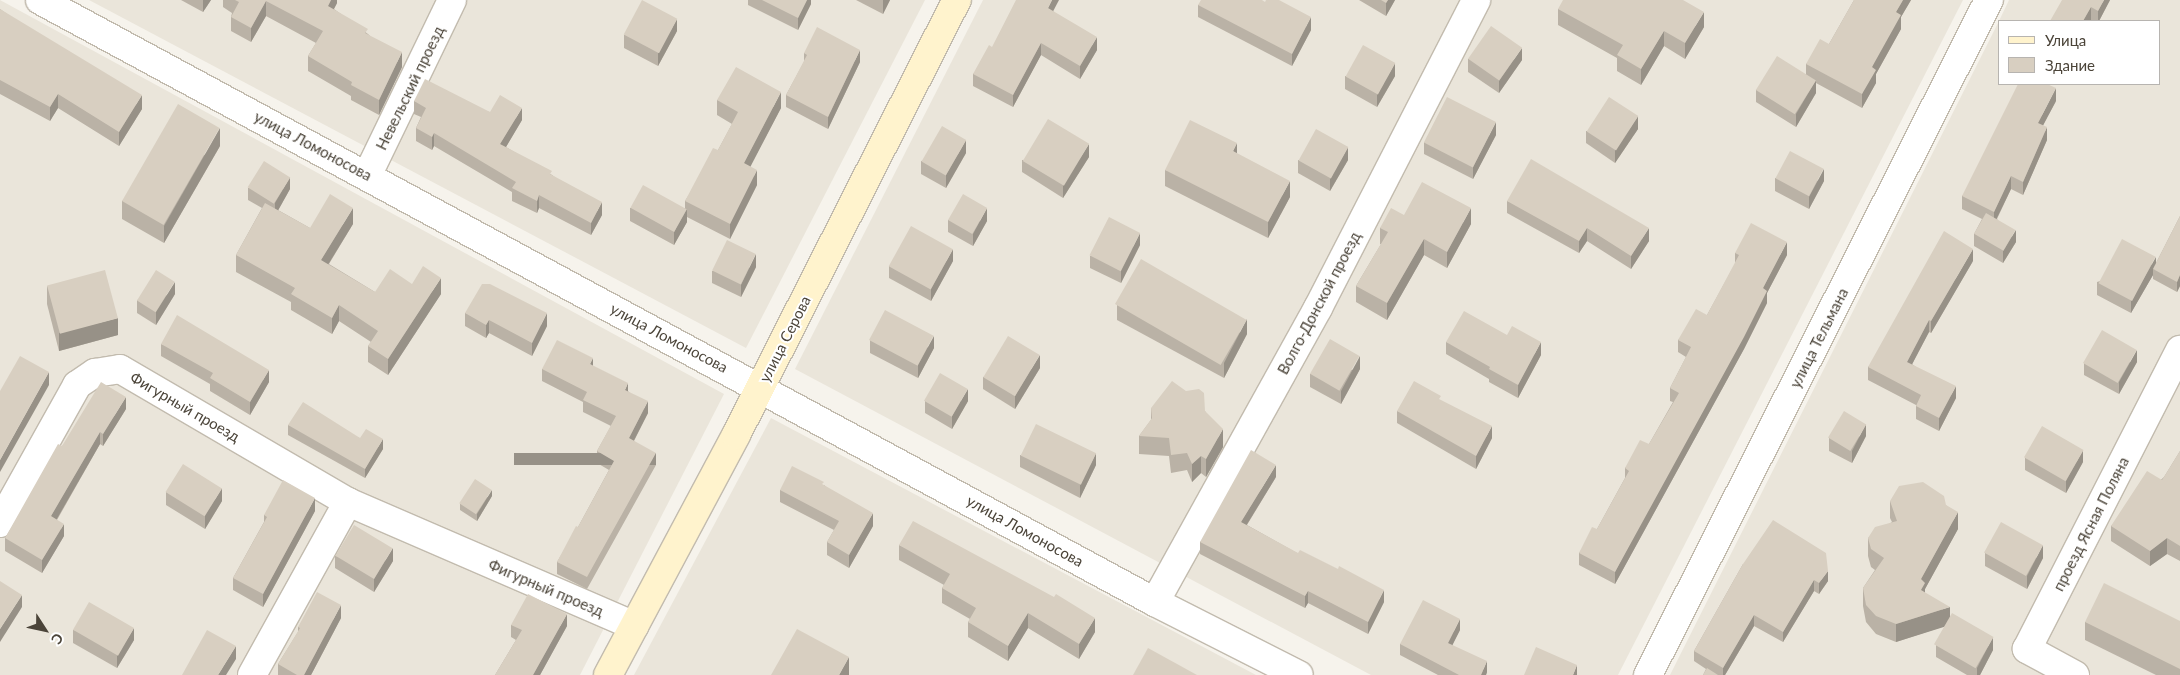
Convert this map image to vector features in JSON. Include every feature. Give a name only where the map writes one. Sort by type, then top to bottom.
[{"type":"main road","name":"улица Серова","points":[[608,675],[760,387],[957,0]]},
{"type":"street","name":"улица Ломоносова","points":[[40,0],[760,387],[1155,602],[1299,675]]},
{"type":"street","name":"Невельский проезд","points":[[367,176],[452,0]]},
{"type":"street","name":"Волго-Донской проезд","points":[[1155,602],[1318,308],[1476,0]]},
{"type":"street","name":"улица Тельмана","points":[[1648,675],[1989,0]]},
{"type":"street","name":"проезд Ясная Поляна","points":[[2075,675],[2027,649],[2180,350]]},
{"type":"street","name":"Фигурный проезд","points":[[0,523],[77,386],[95,373],[120,369],[348,502],[634,626]]},
{"type":"street","points":[[252,675],[348,502]]},
{"type":"shaded area","points":[[0,0],[724,394],[580,675],[0,675]]},
{"type":"shaded area","points":[[89,0],[925,0],[746,348]]},
{"type":"shaded area","points":[[983,0],[1963,0],[1618,675],[1371,675],[795,369]]},
{"type":"shaded area","points":[[2009,0],[2180,0],[2180,675],[1670,675],[1998,23],[1998,85],[2160,85],[2160,20],[1999,20]]},
{"type":"shaded area","points":[[771,418],[1256,675],[634,675]]},
{"type":"building","points":[[235,0],[331,0],[328,6],[368,29],[365,33],[402,52],[379,100],[351,85],[352,82],[308,56],[323,31],[266,1],[251,28],[231,17],[239,2]]},
{"type":"building","points":[[642,0],[677,19],[659,53],[624,34]]},
{"type":"building","points":[[762,0],[807,0],[798,18]]},
{"type":"building","points":[[1016,0],[1052,0],[1048,8],[1097,37],[1080,66],[1041,43],[1013,95],[973,74],[989,45],[992,47]]},
{"type":"building","points":[[1201,0],[1262,0],[1265,2],[1266,0],[1279,0],[1311,17],[1292,54],[1198,5]]},
{"type":"building","points":[[1563,0],[1683,0],[1704,12],[1685,43],[1664,31],[1641,69],[1617,55],[1623,45],[1558,9]]},
{"type":"building","points":[[1854,0],[1903,0],[1896,12],[1901,15],[1872,67],[1876,70],[1862,94],[1806,64],[1820,39],[1829,44]]},
{"type":"building","points":[[2062,0],[2104,0],[2098,11],[2091,7],[2084,20],[2051,20]]},
{"type":"building","points":[[0,9],[142,95],[119,132],[58,94],[50,107],[0,80]]},
{"type":"building","points":[[1491,26],[1522,48],[1499,81],[1468,59]]},
{"type":"building","points":[[817,27],[860,50],[828,117],[786,95],[807,55],[804,53]]},
{"type":"building","points":[[1363,45],[1395,63],[1378,94],[1346,76]]},
{"type":"building","points":[[1777,56],[1816,80],[1795,114],[1756,90]]},
{"type":"building","points":[[736,67],[781,92],[744,163],[757,170],[730,224],[685,201],[713,148],[718,150],[738,112],[717,100]]},
{"type":"building","points":[[425,79],[490,112],[500,95],[522,108],[500,144],[552,171],[550,174],[602,202],[591,223],[539,195],[537,201],[512,188],[516,182],[434,133],[432,137],[416,128],[426,108],[414,101]]},
{"type":"building","points":[[2018,85],[2049,85],[2056,88],[2038,123],[2047,127],[2023,182],[2011,176],[1994,212],[1962,196]]},
{"type":"building","points":[[1447,97],[1496,122],[1473,167],[1424,142]]},
{"type":"building","points":[[1609,97],[1638,116],[1616,150],[1587,131]]},
{"type":"building","points":[[178,104],[220,128],[164,225],[122,201]]},
{"type":"building","points":[[1048,119],[1089,144],[1064,186],[1023,161]]},
{"type":"building","points":[[1190,120],[1237,143],[1233,151],[1290,181],[1268,222],[1165,170]]},
{"type":"building","points":[[942,126],[966,140],[946,176],[922,162]]},
{"type":"building","points":[[1316,129],[1348,147],[1331,178],[1299,160]]},
{"type":"building","points":[[1790,151],[1824,169],[1809,196],[1775,178]]},
{"type":"building","points":[[1531,159],[1649,228],[1631,256],[1587,228],[1579,241],[1507,201]]},
{"type":"building","points":[[264,161],[290,177],[274,204],[248,187]]},
{"type":"building","points":[[1422,182],[1471,208],[1447,252],[1424,239],[1387,303],[1356,286],[1388,232],[1380,228],[1391,208],[1404,215]]},
{"type":"building","points":[[643,185],[687,209],[674,232],[630,208]]},
{"type":"building","points":[[330,194],[353,208],[321,260],[375,292],[390,269],[412,284],[423,266],[441,278],[388,359],[368,346],[378,331],[339,305],[332,318],[291,294],[295,288],[236,255],[265,203],[310,228]]},
{"type":"building","points":[[963,194],[987,208],[972,234],[948,220]]},
{"type":"building","points":[[1986,213],[2015,230],[2003,251],[1974,234]]},
{"type":"building","points":[[2180,216],[2180,275],[2177,282],[2153,269]]},
{"type":"building","points":[[1109,217],[1140,233],[1121,271],[1089,255]]},
{"type":"building","points":[[1751,223],[1787,242],[1763,288],[1767,291],[1744,337],[1615,572],[1579,553],[1592,527],[1597,529],[1629,471],[1625,468],[1640,440],[1649,444],[1679,393],[1670,388],[1691,347],[1678,340],[1696,309],[1707,315],[1739,255],[1735,253]]},
{"type":"building","points":[[911,226],[953,249],[931,290],[889,266]]},
{"type":"building","points":[[1944,231],[1973,249],[1931,321],[1929,320],[1907,362],[1956,386],[1939,418],[1916,406],[1921,395],[1868,367]]},
{"type":"building","points":[[2122,239],[2156,257],[2132,301],[2099,283]]},
{"type":"building","points":[[727,240],[756,254],[741,285],[712,271]]},
{"type":"building","points":[[1141,259],[1247,320],[1221,365],[1115,304]]},
{"type":"building","points":[[105,270],[118,318],[60,334],[47,286]]},
{"type":"building","points":[[156,270],[175,282],[156,312],[137,301]]},
{"type":"building","points":[[482,284],[490,284],[547,313],[532,343],[489,320],[486,325],[465,313]]},
{"type":"building","points":[[885,310],[934,336],[918,366],[869,340]]},
{"type":"building","points":[[1464,311],[1507,335],[1512,326],[1541,342],[1518,385],[1446,342]]},
{"type":"building","points":[[177,315],[269,370],[250,402],[210,378],[213,373],[161,344]]},
{"type":"building","points":[[2102,330],[2137,350],[2118,383],[2083,363]]},
{"type":"building","points":[[1008,336],[1040,355],[1015,396],[983,377]]},
{"type":"building","points":[[1330,339],[1359,356],[1339,391],[1310,374]]},
{"type":"building","points":[[557,340],[593,358],[590,364],[628,383],[625,390],[648,401],[629,438],[656,453],[587,577],[557,562],[614,461],[597,451],[616,416],[583,400],[587,392],[542,369]]},
{"type":"building","points":[[20,356],[49,372],[0,460],[0,391]]},
{"type":"building","points":[[940,373],[968,389],[952,417],[924,401]]},
{"type":"building","points":[[1172,381],[1186,391],[1199,389],[1204,393],[1205,411],[1223,429],[1206,459],[1201,456],[1192,464],[1187,453],[1171,455],[1169,438],[1139,436],[1152,418],[1151,408]]},
{"type":"building","points":[[1414,381],[1441,396],[1439,399],[1492,426],[1476,456],[1397,411]]},
{"type":"building","points":[[101,382],[126,397],[103,434],[100,432],[51,516],[64,524],[42,560],[5,538],[58,444],[62,446]]},
{"type":"building","points":[[303,402],[360,438],[366,429],[383,439],[365,469],[288,425]]},
{"type":"building","points":[[1844,411],[1866,424],[1850,451],[1828,438]]},
{"type":"building","points":[[1036,424],[1096,453],[1081,485],[1021,455]]},
{"type":"building","points":[[2042,426],[2084,450],[2066,481],[2024,457]]},
{"type":"building","points":[[1251,450],[1276,465],[1241,522],[1298,553],[1300,550],[1338,569],[1339,566],[1384,590],[1368,622],[1308,591],[1305,596],[1200,542]]},
{"type":"building","points":[[2180,451],[2180,546],[2167,538],[2150,551],[2111,526],[2147,471],[2162,480]]},
{"type":"building","points":[[183,464],[222,488],[205,516],[166,492]]},
{"type":"building","points":[[792,466],[824,482],[822,484],[873,513],[849,555],[827,542],[839,521],[780,490]]},
{"type":"building","points":[[475,479],[492,490],[476,514],[459,503]]},
{"type":"building","points":[[283,480],[315,498],[263,594],[233,578],[267,517],[264,515]]},
{"type":"building","points":[[1923,482],[1944,496],[1946,505],[1958,512],[1921,579],[1925,583],[1921,590],[1950,607],[1896,624],[1876,616],[1866,605],[1863,588],[1884,558],[1871,549],[1868,538],[1875,527],[1897,521],[1890,501],[1899,486]]},
{"type":"building","points":[[1773,520],[1826,553],[1828,571],[1819,583],[1814,580],[1783,632],[1754,615],[1723,668],[1694,651],[1743,564]]},
{"type":"building","points":[[913,521],[1054,597],[1056,594],[1095,618],[1079,644],[1028,613],[1008,646],[968,622],[976,608],[942,588],[950,574],[899,545]]},
{"type":"building","points":[[2001,522],[2043,545],[2026,576],[1984,553]]},
{"type":"building","points":[[354,525],[393,548],[374,579],[335,556]]},
{"type":"building","points":[[0,581],[22,595],[0,629]]},
{"type":"building","points":[[2104,583],[2180,621],[2180,669],[2085,622]]},
{"type":"building","points":[[317,592],[341,605],[304,675],[297,675],[278,664],[300,628],[298,627]]},
{"type":"building","points":[[528,594],[567,614],[533,675],[495,675],[522,630],[511,625]]},
{"type":"building","points":[[1423,600],[1460,619],[1448,643],[1487,661],[1481,675],[1459,675],[1400,644]]},
{"type":"building","points":[[89,602],[134,628],[118,656],[73,630]]},
{"type":"building","points":[[1952,613],[1994,637],[1976,668],[1934,644]]},
{"type":"building","points":[[797,629],[849,657],[839,675],[771,675]]},
{"type":"building","points":[[207,630],[236,646],[218,675],[182,675]]},
{"type":"building","points":[[1536,647],[1577,665],[1573,675],[1524,675]]},
{"type":"building","points":[[1148,648],[1197,675],[1133,675]]},
{"type":"building","points":[[1707,668],[1718,675],[1703,675]]}]
